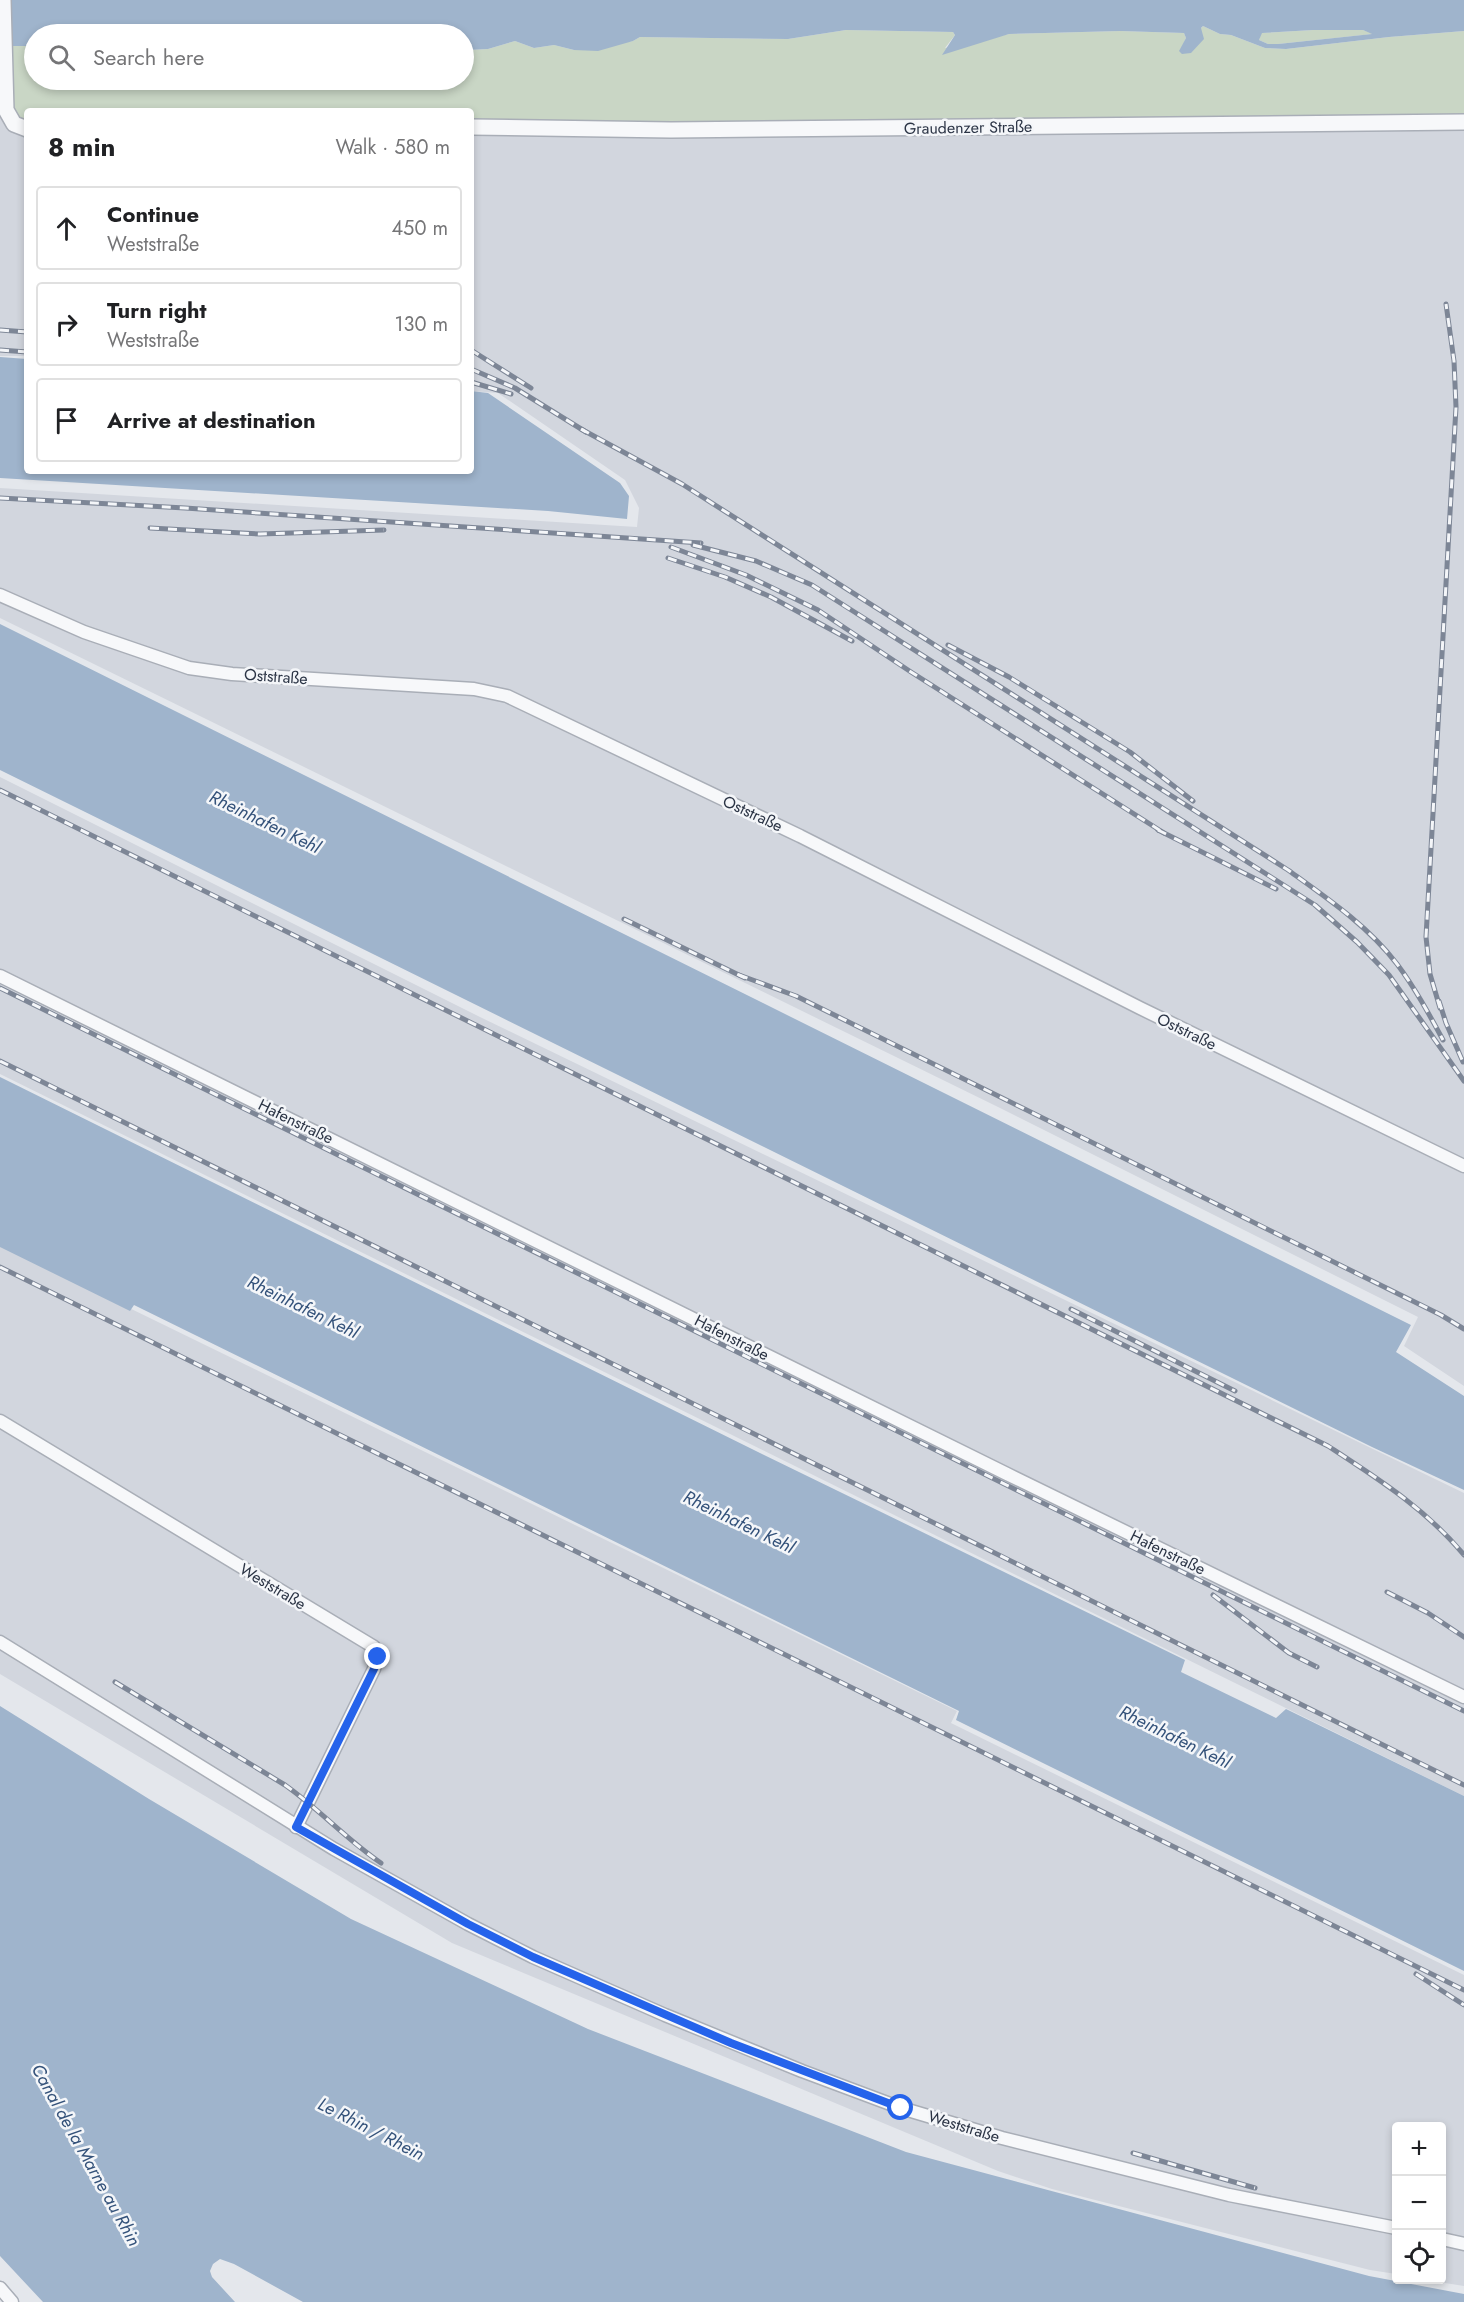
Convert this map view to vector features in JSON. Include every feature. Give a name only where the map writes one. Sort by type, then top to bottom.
[{"type":"street","points":[[3,0],[6,105],[8,115],[14,124],[24,128]]},
{"type":"street","name":"Graudenzer Straße","points":[[474,128],[682,130],[1464,122]]},
{"type":"street","name":"Oststraße","points":[[0,595],[84,632],[189,668],[232,674],[474,689],[507,696],[800,836],[1140,1008],[1464,1166]]},
{"type":"street","name":"Hafenstraße","points":[[0,976],[1007,1474],[1464,1697]]},
{"type":"street","name":"Weststraße","points":[[0,1421],[374,1647],[378,1657],[374,1669],[296,1827]]},
{"type":"street","name":"Weststraße","points":[[0,1642],[296,1827],[468,1924],[533,1957],[731,2043],[901,2108],[1073,2157],[1229,2195],[1392,2227]]},
{"type":"street","points":[[1446,2240],[1464,2244]]},
{"type":"street","points":[[0,2288],[12,2302]]},
{"type":"shaded area","points":[[0,115],[24,131],[24,356],[0,356]]},
{"type":"shaded area","points":[[1464,130],[1464,1386],[1404,1346],[1418,1317],[996,1106],[0,618],[0,488],[637,527],[639,508],[625,480],[498,393],[474,391],[474,134],[598,137]]},
{"type":"shaded area","points":[[0,777],[480,1017],[1464,1493],[1464,1796],[0,1074]]},
{"type":"shaded area","points":[[0,1245],[957,1711],[951,1723],[1464,1975],[1464,2286],[1446,2283],[1446,2122],[1392,2122],[1392,2273],[1370,2270],[1052,2189],[998,2171],[452,1943],[0,1674]]},
{"type":"green space","points":[[1203,26],[1220,34],[1231,35],[1265,48],[1286,49],[1464,31],[1464,117],[644,125],[474,123],[474,108],[24,108],[24,123],[13,117],[0,46],[24,46],[24,90],[474,90],[474,50],[488,49],[515,41],[534,48],[554,45],[574,50],[633,41],[640,37],[788,39],[846,30],[953,32],[955,35],[945,48],[1009,34],[1120,31],[1184,33],[1186,38],[1180,51]]},
{"type":"green space","points":[[1363,30],[1373,34],[1278,44],[1268,44],[1259,40],[1261,33]]},
{"type":"water","points":[[0,0],[1464,0],[1464,31],[1286,49],[1265,48],[1231,35],[1220,34],[1203,26],[1201,28],[1204,39],[1191,53],[1182,54],[1179,51],[1186,38],[1184,33],[1120,31],[1009,34],[942,55],[955,35],[953,32],[846,30],[788,39],[640,37],[598,51],[574,50],[554,45],[534,48],[515,41],[488,49],[474,50],[474,24],[24,24],[24,46],[0,46]],"holes":[[[1313,30],[1363,30],[1372,34],[1278,44],[1268,44],[1259,40],[1262,33]]]},
{"type":"water","points":[[0,357],[24,359],[24,474],[474,474],[474,391],[488,393],[620,483],[629,496],[627,519],[548,511],[0,478]]},
{"type":"water","name":"Rheinhafen Kehl","points":[[0,624],[1411,1325],[1396,1352],[1464,1396],[1464,1490],[1372,1447],[0,770]]},
{"type":"water","name":"Rheinhafen Kehl","points":[[0,1077],[760,1453],[1185,1660],[1181,1672],[1276,1718],[1286,1709],[1464,1796],[1464,1971],[956,1720],[959,1711],[134,1305],[130,1311],[0,1247]]},
{"type":"water","points":[[0,1706],[149,1799],[351,1919],[588,2029],[906,2152],[1392,2280],[1392,2284],[1411,2284],[1464,2294],[1464,2302],[303,2302],[234,2264],[220,2259],[213,2264],[210,2271],[212,2277],[235,2302],[43,2302],[0,2256]]},
{"type":"railway","points":[[1440,1008],[1430,974],[1426,937],[1456,407],[1454,361],[1446,304]]},
{"type":"railway","points":[[0,330],[24,332]]},
{"type":"railway","points":[[0,350],[24,352]]},
{"type":"railway","points":[[474,352],[531,388]]},
{"type":"railway","points":[[474,370],[515,388],[586,432]]},
{"type":"railway","points":[[474,383],[511,394]]},
{"type":"railway","points":[[581,429],[682,484],[1288,870],[1346,913],[1386,950],[1410,982],[1443,1040]]},
{"type":"railway","points":[[0,498],[185,508],[701,543]]},
{"type":"railway","points":[[150,528],[260,534],[384,530]]},
{"type":"railway","points":[[693,545],[756,561],[812,585],[1315,905],[1357,942],[1389,975],[1464,1081]]},
{"type":"railway","points":[[671,547],[746,575],[818,610],[1164,833]]},
{"type":"railway","points":[[668,558],[725,577],[771,597],[852,641]]},
{"type":"railway","points":[[948,645],[1009,677],[1130,752],[1193,801]]},
{"type":"railway","points":[[0,790],[1328,1446],[1383,1482],[1417,1509],[1434,1523],[1464,1555]]},
{"type":"railway","points":[[1158,830],[1276,889]]},
{"type":"railway","points":[[624,919],[745,978]]},
{"type":"railway","points":[[739,975],[796,996],[1441,1315],[1464,1329]]},
{"type":"railway","points":[[0,988],[1464,1711]]},
{"type":"railway","points":[[1439,1001],[1463,1062]]},
{"type":"railway","points":[[0,1061],[1464,1785]]},
{"type":"railway","points":[[0,1267],[1464,1990]]},
{"type":"railway","points":[[1071,1309],[1235,1391]]},
{"type":"railway","points":[[1387,1592],[1428,1613],[1464,1637]]},
{"type":"railway","points":[[1213,1595],[1289,1653],[1317,1667]]},
{"type":"railway","points":[[115,1682],[285,1785],[381,1863]]},
{"type":"railway","points":[[1416,1974],[1464,2005]]},
{"type":"railway","points":[[1133,2153],[1255,2188]]},
{"type":"route","points":[[378,1657],[296,1827],[468,1924],[533,1957],[731,2043],[901,2108]]},
{"type":"water label","name":"Le Rhin / Rhein","points":[[371,2129]]},
{"type":"water label","name":"Canal de la Marne au Rhin","points":[[86,2155]]}]
